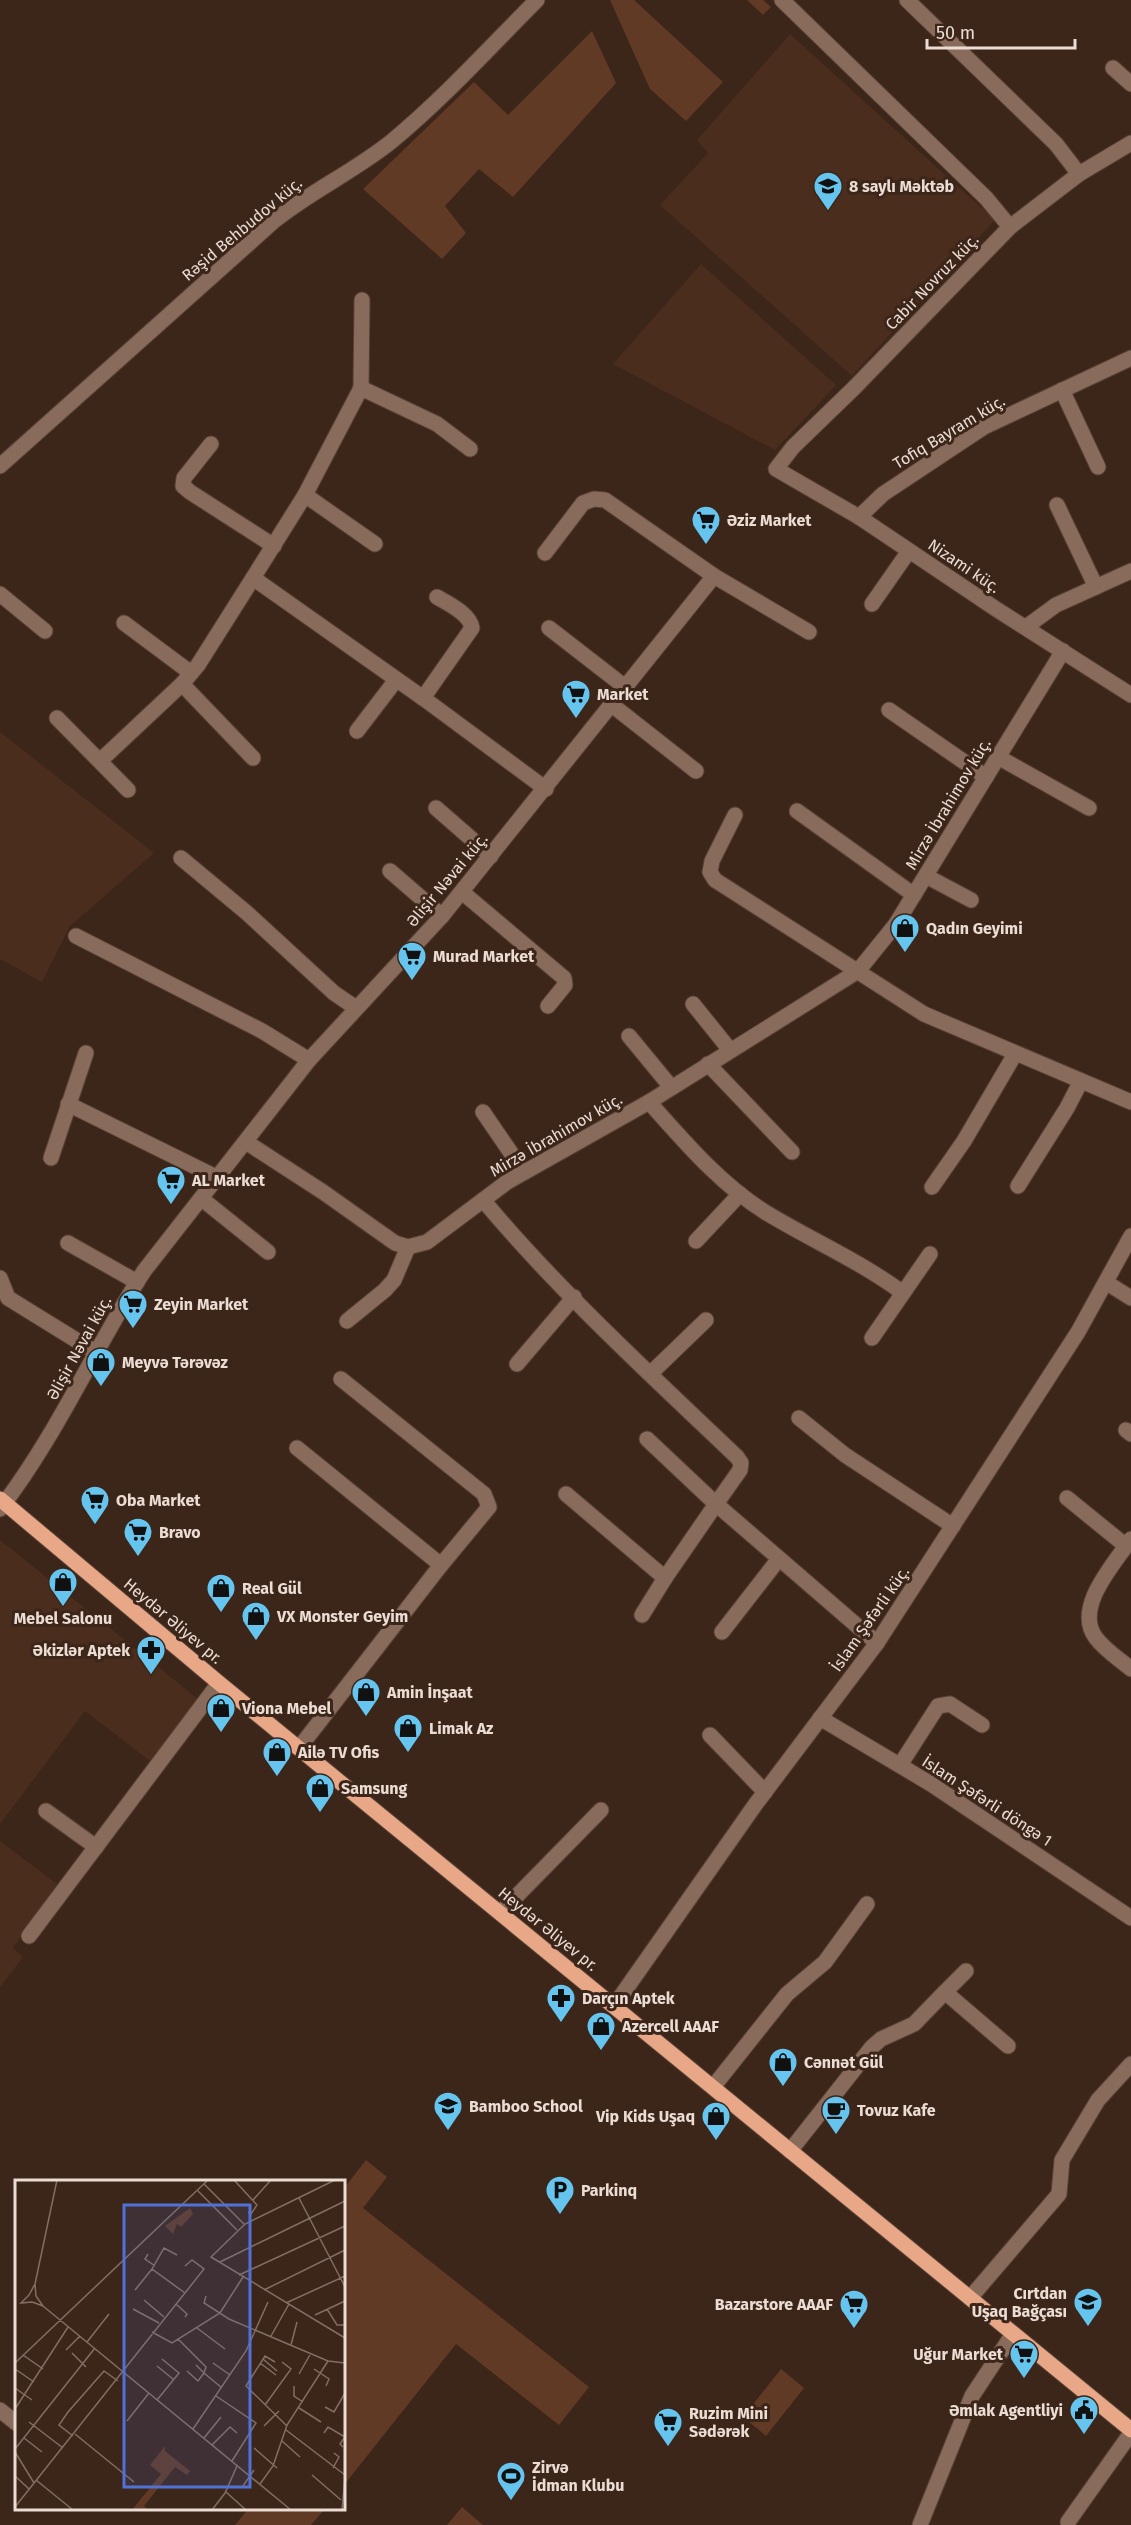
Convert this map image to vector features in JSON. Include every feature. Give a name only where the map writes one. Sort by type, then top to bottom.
[{"type":"main road","name":"Heydər Əliyev pr.","points":[[2,1504],[1131,2432]]},
{"type":"street","name":"Rəşid Behbudov küç.","points":[[0,466],[281,216],[312,192],[344,175],[392,141],[537,0]]},
{"type":"street","points":[[782,0],[986,198],[1010,227]]},
{"type":"street","points":[[907,0],[1056,144],[1079,174]]},
{"type":"street","points":[[1113,68],[1131,84]]},
{"type":"street","name":"Cabir Novruz küç.","points":[[777,468],[793,447],[854,388],[1010,227],[1079,174],[1131,143]]},
{"type":"street","points":[[101,760],[187,678],[254,578],[305,495],[361,388],[362,300]]},
{"type":"street","name":"Tofiq Bayram küç.","points":[[859,517],[883,494],[984,428],[1131,358]]},
{"type":"street","points":[[361,388],[437,424],[470,449]]},
{"type":"street","points":[[1062,390],[1098,467]]},
{"type":"street","points":[[211,444],[184,478],[183,486],[274,546]]},
{"type":"street","name":"Nizami küç.","points":[[777,468],[859,517],[1131,695]]},
{"type":"street","points":[[305,495],[375,544]]},
{"type":"street","points":[[545,553],[583,503],[594,499],[605,500],[714,576],[809,632]]},
{"type":"street","points":[[1057,505],[1096,587]]},
{"type":"street","points":[[872,604],[909,550]]},
{"type":"street","points":[[1026,627],[1056,605],[1131,571]]},
{"type":"street","name":"Əlişir Nəvai küç.","points":[[2,1504],[42,1451],[137,1282],[309,1060],[442,916],[546,789],[714,576]]},
{"type":"street","points":[[254,578],[546,789]]},
{"type":"street","points":[[0,594],[45,631]]},
{"type":"street","points":[[423,698],[472,628],[471,621],[437,597]]},
{"type":"street","points":[[124,623],[187,678],[254,758]]},
{"type":"street","points":[[549,628],[625,687]]},
{"type":"street","name":"Mirzə İbrahimov küç.","points":[[408,1247],[427,1242],[524,1172],[649,1102],[730,1050],[845,982],[858,971],[878,949],[914,895],[1063,651]]},
{"type":"street","points":[[357,731],[396,680]]},
{"type":"street","points":[[612,705],[696,771]]},
{"type":"street","points":[[889,710],[986,777]]},
{"type":"street","points":[[57,718],[101,760],[128,790]]},
{"type":"street","points":[[998,757],[1089,808]]},
{"type":"street","points":[[436,808],[491,856]]},
{"type":"street","points":[[797,811],[914,895]]},
{"type":"street","points":[[735,815],[712,861],[710,872],[715,880],[924,1014],[1131,1102]]},
{"type":"street","points":[[181,858],[247,913],[334,993],[356,1008]]},
{"type":"street","points":[[390,871],[442,916]]},
{"type":"street","points":[[926,876],[971,900]]},
{"type":"street","points":[[462,892],[564,978],[565,985],[548,1006]]},
{"type":"street","points":[[76,936],[262,1031],[309,1060]]},
{"type":"street","points":[[693,1004],[730,1050]]},
{"type":"street","points":[[629,1036],[671,1087]]},
{"type":"street","points":[[51,1158],[86,1053]]},
{"type":"street","points":[[932,1187],[963,1141],[1015,1054]]},
{"type":"street","points":[[708,1064],[792,1152]]},
{"type":"street","points":[[1018,1186],[1067,1108],[1081,1081]]},
{"type":"street","points":[[649,1102],[740,1194],[764,1211],[880,1276],[903,1293]]},
{"type":"street","points":[[68,1104],[218,1178]]},
{"type":"street","points":[[483,1112],[524,1172]]},
{"type":"street","points":[[246,1142],[323,1192],[395,1243],[408,1247],[394,1280],[347,1321]]},
{"type":"street","points":[[696,1241],[740,1194]]},
{"type":"street","points":[[202,1198],[268,1252]]},
{"type":"street","points":[[483,1200],[521,1244],[650,1374],[737,1456],[741,1463],[740,1470],[642,1615]]},
{"type":"street","name":"İslam Şəfərli küç.","points":[[614,2006],[765,1792],[877,1643],[1078,1332],[1131,1236]]},
{"type":"street","points":[[68,1243],[137,1282]]},
{"type":"street","points":[[872,1338],[930,1254]]},
{"type":"street","points":[[0,1278],[8,1298],[97,1353]]},
{"type":"street","points":[[1107,1283],[1131,1298]]},
{"type":"street","points":[[517,1364],[574,1297]]},
{"type":"street","points":[[650,1374],[706,1320]]},
{"type":"street","points":[[299,1748],[489,1507],[484,1494],[342,1379]]},
{"type":"street","points":[[799,1419],[845,1455],[953,1526]]},
{"type":"street","points":[[647,1440],[778,1560],[877,1643]]},
{"type":"street","points":[[297,1448],[441,1565]]},
{"type":"street","points":[[566,1494],[665,1578]]},
{"type":"street","points":[[1067,1498],[1129,1543],[1091,1599],[1088,1611],[1089,1626],[1096,1638],[1131,1669]]},
{"type":"street","points":[[722,1632],[778,1560]]},
{"type":"street","points":[[29,1936],[219,1683]]},
{"type":"street","points":[[900,1766],[938,1706],[951,1704],[982,1725]]},
{"type":"street","name":"İslam Şəfərli döngə 1","points":[[820,1718],[900,1766],[1131,1918]]},
{"type":"street","points":[[710,1735],[765,1792]]},
{"type":"street","points":[[500,1913],[601,1810]]},
{"type":"street","points":[[46,1811],[96,1847]]},
{"type":"street","points":[[713,2087],[787,1994],[825,1962],[867,1904]]},
{"type":"street","points":[[790,2151],[872,2047],[881,2039],[914,2024],[966,1971]]},
{"type":"street","points":[[945,1992],[1008,2046]]},
{"type":"street","points":[[970,2298],[1059,2194],[1062,2160],[1098,2100],[1131,2064]]},
{"type":"street","points":[[920,2525],[972,2396],[1013,2334]]},
{"type":"street","points":[[0,2410],[15,2422]]},
{"type":"street","points":[[1068,2522],[1131,2432]]},
{"type":"shaded area","points":[[610,0],[634,0],[723,82],[686,121],[650,89]]},
{"type":"shaded area","points":[[747,0],[763,0],[771,7],[763,15]]},
{"type":"shaded area","points":[[592,31],[616,83],[513,197],[479,169],[445,206],[466,233],[442,259],[363,189],[474,82],[508,115]]},
{"type":"shaded area","name":"8 saylı Məktəb","points":[[790,34],[995,220],[852,376],[660,205],[708,153],[697,140]]},
{"type":"shaded area","points":[[701,264],[836,385],[775,450],[613,364]]},
{"type":"shaded area","points":[[0,732],[154,853],[70,926],[42,982],[0,959]]},
{"type":"shaded area","points":[[0,1540],[198,1699],[150,1761],[85,1711],[0,1824]]},
{"type":"shaded area","points":[[0,1841],[57,1884],[13,1948],[23,1957],[0,1987]]},
{"type":"shaded area","points":[[366,2160],[387,2177],[363,2208],[589,2387],[559,2425],[456,2344],[345,2484],[345,2187]]},
{"type":"shaded area","points":[[781,2369],[804,2388],[766,2436],[743,2417]]},
{"type":"shaded area","points":[[462,2507],[483,2525],[447,2525]]},
{"type":"shaded area","points":[[247,2510],[324,2510],[311,2525],[235,2525]]},
{"type":"place","name":"8 saylı Məktəb","points":[[828,212]]},
{"type":"place","name":"Əziz Market","points":[[706,546]]},
{"type":"place","name":"Market","points":[[576,720]]},
{"type":"place","name":"Qadın Geyimi","points":[[905,954]]},
{"type":"place","name":"Murad Market","points":[[412,982]]},
{"type":"place","name":"AL Market","points":[[171,1206]]},
{"type":"place","name":"Zeyin Market","points":[[133,1330]]},
{"type":"place","name":"Meyvə Tərəvəz","points":[[101,1388]]},
{"type":"place","name":"Oba Market","points":[[95,1526]]},
{"type":"place","name":"Bravo","points":[[138,1558]]},
{"type":"place","name":"Mebel Salonu","points":[[63,1608]]},
{"type":"place","name":"Real Gül","points":[[221,1614]]},
{"type":"place","name":"VX Monster Geyim","points":[[256,1642]]},
{"type":"place","name":"Əkizlər Aptek","points":[[151,1676]]},
{"type":"place","name":"Amin İnşaat","points":[[366,1718]]},
{"type":"place","name":"Viona Mebel","points":[[221,1734]]},
{"type":"place","name":"Limak Az","points":[[408,1754]]},
{"type":"place","name":"Ailə TV Ofis","points":[[277,1778]]},
{"type":"place","name":"Samsung","points":[[320,1814]]},
{"type":"place","name":"Darçın Aptek","points":[[561,2024]]},
{"type":"place","name":"Azercell AAAF","points":[[601,2052]]},
{"type":"place","name":"Cənnət Gül","points":[[783,2088]]},
{"type":"place","name":"Bamboo School","points":[[448,2132]]},
{"type":"place","name":"Tovuz Kafe","points":[[836,2136]]},
{"type":"place","name":"Vip Kids Uşaq","points":[[716,2142]]},
{"type":"place","name":"Parkinq","points":[[560,2216]]},
{"type":"place","name":"Cırtdan Uşaq Bağçası","points":[[1088,2328]]},
{"type":"place","name":"Bazarstore AAAF","points":[[854,2330]]},
{"type":"place","name":"Uğur Market","points":[[1024,2380]]},
{"type":"place","name":"Əmlak Agentliyi","points":[[1084,2436]]},
{"type":"place","name":"Ruzim Mini Sədərək","points":[[668,2448]]},
{"type":"place","name":"Zirvə İdman Klubu","points":[[511,2502]]}]
